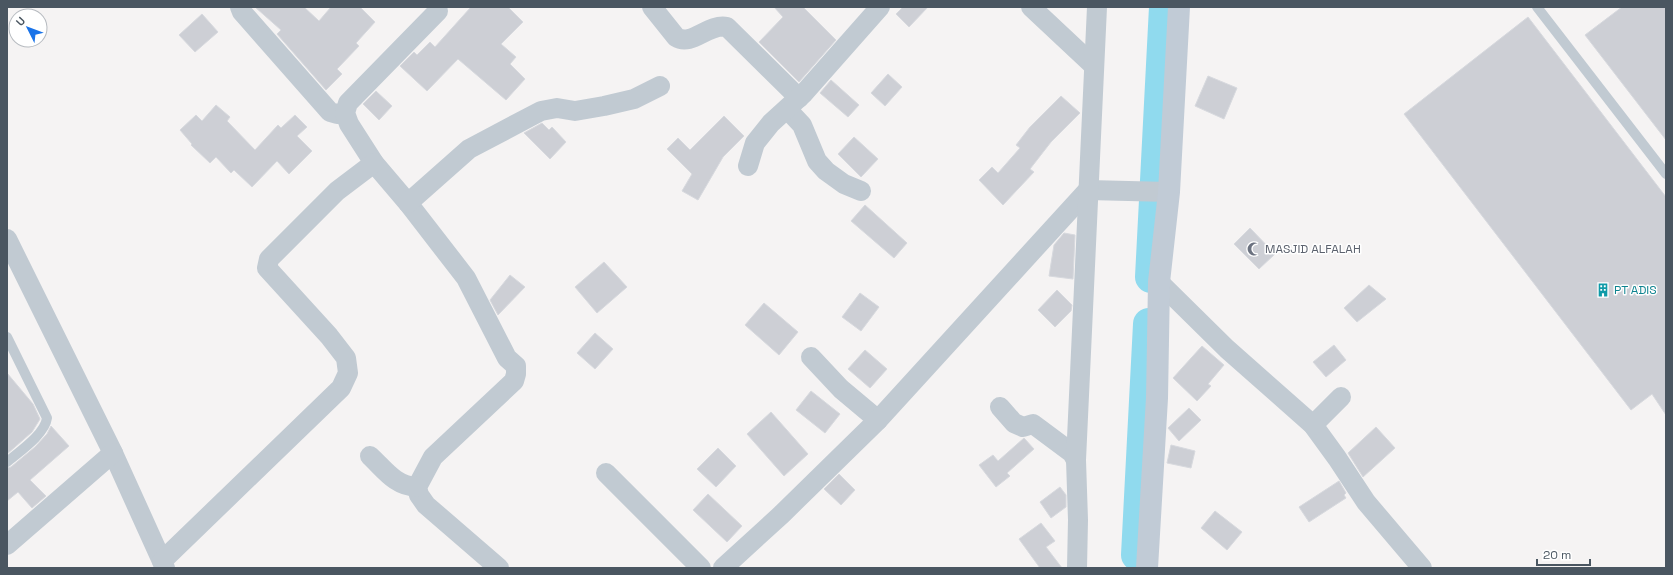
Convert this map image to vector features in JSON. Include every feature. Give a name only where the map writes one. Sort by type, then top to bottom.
[{"type":"street","points":[[240,7],[242,12],[330,112],[337,114],[345,113]]},
{"type":"street","points":[[652,7],[676,37],[681,40],[690,39],[705,31],[722,26],[727,27],[793,103],[817,161],[826,172],[844,184],[861,191]]},
{"type":"street","points":[[748,166],[755,143],[771,123],[793,103],[880,7]]},
{"type":"street","points":[[1031,7],[1094,66]]},
{"type":"street","points":[[1077,568],[1078,520],[1076,460],[1097,7]]},
{"type":"street","points":[[1147,568],[1157,398],[1159,282],[1163,192],[1178,7]]},
{"type":"street","points":[[416,488],[433,458],[514,381],[516,374],[516,366],[507,358],[466,278],[408,203],[374,163],[349,124],[345,113],[348,104],[358,92],[438,10]]},
{"type":"street","points":[[408,203],[469,149],[541,111],[557,108],[575,110],[604,106],[634,99],[660,86]]},
{"type":"street","points":[[7,239],[12,263],[113,453],[163,565],[341,388],[348,373],[346,358],[329,336],[267,268],[269,259],[337,191],[374,163]]},
{"type":"street","points":[[723,568],[782,514],[878,420],[1088,190],[1163,192]]},
{"type":"street","points":[[1159,282],[1227,349],[1313,425],[1366,502],[1422,568]]},
{"type":"street","points":[[811,358],[841,389],[878,420]]},
{"type":"street","points":[[1313,425],[1341,396]]},
{"type":"street","points":[[1000,407],[1014,423],[1023,427],[1033,424],[1072,453],[1076,460]]},
{"type":"street","points":[[7,545],[113,453]]},
{"type":"street","points":[[370,456],[395,481],[406,487],[416,488]]},
{"type":"street","points":[[606,473],[701,568]]},
{"type":"street","points":[[416,488],[426,505],[499,568]]},
{"type":"lane","points":[[1537,7],[1666,174]]},
{"type":"lane","points":[[7,337],[47,418],[46,425],[42,431],[7,462]]},
{"type":"building","points":[[255,7],[304,7],[319,21],[331,7],[360,7],[375,22],[356,43],[359,46],[337,69],[342,74],[326,90],[277,34],[281,30]]},
{"type":"building","points":[[471,7],[508,7],[523,22],[501,44],[516,57],[510,64],[525,79],[506,100],[458,59],[427,91],[400,66],[414,52],[417,55],[430,42],[435,47]]},
{"type":"building","points":[[774,7],[803,7],[836,40],[799,82],[759,42],[783,17]]},
{"type":"building","points":[[903,7],[928,7],[909,27],[896,14]]},
{"type":"building","points":[[1622,7],[1666,7],[1666,140],[1585,35]]},
{"type":"building","points":[[202,14],[218,32],[195,52],[179,35]]},
{"type":"building","name":"PT ADIS","points":[[1528,17],[1666,197],[1666,415],[1652,394],[1631,410],[1404,114]]},
{"type":"building","points":[[888,74],[902,87],[885,106],[871,93]]},
{"type":"building","points":[[1208,76],[1237,88],[1224,119],[1195,106]]},
{"type":"building","points":[[831,80],[859,105],[848,117],[820,93]]},
{"type":"building","points":[[376,91],[392,106],[379,120],[363,104]]},
{"type":"building","points":[[1061,96],[1080,113],[1051,142],[1030,169],[1034,172],[1003,205],[979,180],[992,167],[998,173],[1020,148],[1016,145],[1030,127]]},
{"type":"building","points":[[216,105],[230,117],[227,121],[255,150],[278,125],[281,128],[295,115],[307,127],[297,136],[312,151],[289,174],[277,161],[252,187],[234,170],[231,173],[216,157],[210,163],[191,145],[192,144],[180,130],[196,115],[202,121]]},
{"type":"building","points":[[724,116],[744,136],[723,157],[698,200],[682,191],[692,174],[667,149],[678,138],[690,150]]},
{"type":"building","points":[[542,123],[549,130],[552,127],[566,142],[550,159],[524,133]]},
{"type":"building","points":[[854,137],[878,159],[861,177],[838,154]]},
{"type":"building","points":[[865,205],[907,243],[894,258],[851,221]]},
{"type":"building","name":"MASJID ALFALAH","points":[[1250,228],[1275,254],[1259,269],[1234,244]]},
{"type":"building","points":[[1064,233],[1075,235],[1073,279],[1049,276],[1054,245]]},
{"type":"building","points":[[604,262],[627,287],[597,313],[575,287]]},
{"type":"building","points":[[510,275],[525,287],[498,315],[490,300]]},
{"type":"building","points":[[1369,285],[1386,299],[1357,322],[1344,308]]},
{"type":"building","points":[[1057,290],[1072,305],[1071,311],[1055,327],[1038,310]]},
{"type":"building","points":[[860,293],[879,307],[861,331],[842,317]]},
{"type":"building","points":[[764,303],[798,332],[779,355],[745,325]]},
{"type":"building","points":[[595,333],[613,349],[595,369],[577,353]]},
{"type":"building","points":[[1334,345],[1346,360],[1326,377],[1313,362]]},
{"type":"building","points":[[1202,346],[1224,365],[1208,384],[1211,386],[1197,401],[1173,378]]},
{"type":"building","points":[[865,350],[887,369],[870,388],[848,369]]},
{"type":"building","points":[[7,373],[33,404],[40,419],[32,432],[7,454]]},
{"type":"building","points":[[811,391],[840,414],[825,433],[796,410]]},
{"type":"building","points":[[1189,408],[1201,420],[1179,441],[1168,428]]},
{"type":"building","points":[[771,412],[808,454],[784,476],[747,434]]},
{"type":"building","points":[[51,426],[69,446],[30,480],[46,496],[32,508],[18,492],[7,501],[7,468],[11,467],[35,447],[47,434]]},
{"type":"building","points":[[1376,427],[1395,448],[1363,477],[1348,453]]},
{"type":"building","points":[[1024,438],[1034,449],[1007,473],[1010,476],[996,487],[979,465],[993,455],[998,461]]},
{"type":"building","points":[[1171,445],[1195,451],[1191,468],[1167,463]]},
{"type":"building","points":[[718,448],[736,466],[716,487],[697,469]]},
{"type":"building","points":[[839,474],[855,490],[841,505],[824,489]]},
{"type":"building","points":[[1339,481],[1346,493],[1344,495],[1346,498],[1309,522],[1299,507]]},
{"type":"building","points":[[1060,487],[1066,495],[1066,507],[1051,518],[1040,502]]},
{"type":"building","points":[[708,494],[742,526],[727,542],[693,510]]},
{"type":"building","points":[[1215,511],[1242,532],[1227,550],[1201,528]]},
{"type":"building","points":[[1041,523],[1055,541],[1046,547],[1062,568],[1040,568],[1019,539]]},
{"type":"waterway","points":[[1151,277],[1165,7]]},
{"type":"waterway","points":[[1137,555],[1149,324]]},
{"type":"place","name":"MASJID ALFALAH","points":[[1254,249]]},
{"type":"place","name":"PT ADIS","points":[[1603,290]]}]
